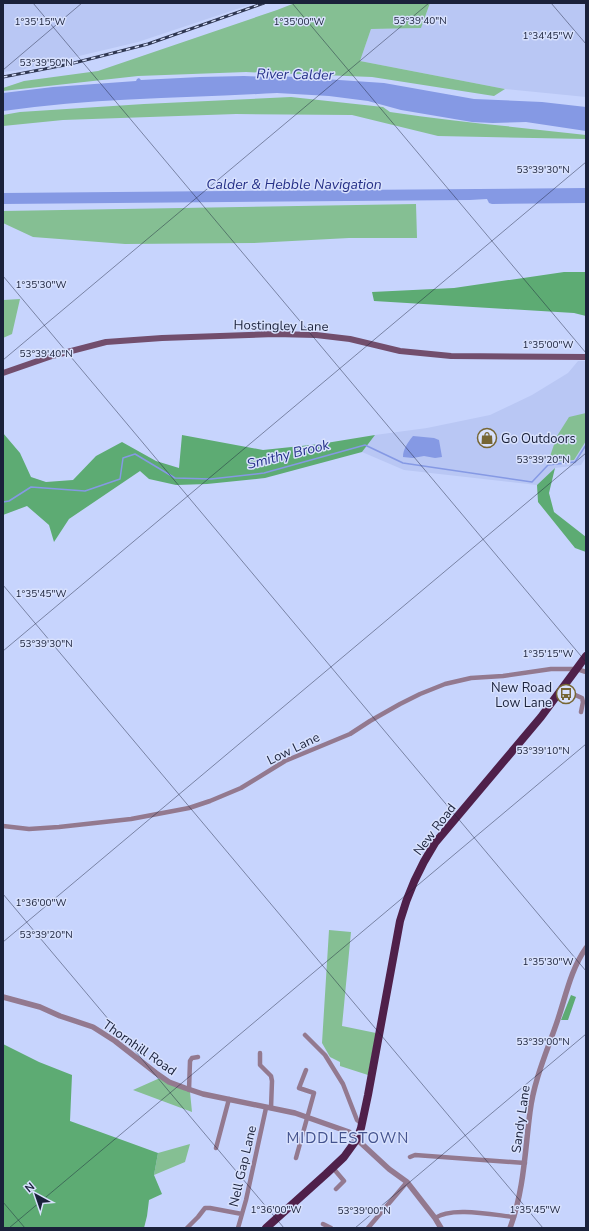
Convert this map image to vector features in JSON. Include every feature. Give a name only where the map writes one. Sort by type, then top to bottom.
[{"type":"highway","name":"New Road","points":[[266,1228],[333,1168],[357,1139],[362,1126],[400,921],[406,900],[424,860],[435,843],[528,732],[586,656]]},
{"type":"main road","name":"Hostingley Lane","points":[[3,373],[52,356],[106,342],[162,338],[275,334],[316,335],[350,339],[400,351],[451,356],[586,357]]},
{"type":"street","name":"Low Lane","points":[[3,826],[29,829],[60,828],[131,819],[189,808],[241,788],[285,761],[350,734],[400,704],[446,684],[471,678],[503,676],[551,669],[577,669],[586,672]]},
{"type":"street","points":[[562,689],[582,698],[584,702],[581,712]]},
{"type":"street","name":"Sandy Lane","points":[[510,1228],[514,1217],[525,1163],[530,1110],[535,1088],[571,978],[580,956],[586,948]]},
{"type":"street","name":"Thornhill Road","points":[[3,997],[40,1007],[60,1016],[93,1027],[115,1040],[169,1082],[189,1090],[307,1118],[349,1132],[389,1169],[407,1182],[435,1218],[440,1228]]},
{"type":"street","points":[[305,1035],[325,1055],[343,1084],[348,1094],[353,1112],[362,1126]]},
{"type":"street","name":"Nell Gap Lane","points":[[238,1228],[268,1108],[272,1081],[271,1076],[260,1065],[260,1053]]},
{"type":"street","points":[[189,1090],[190,1062],[192,1058],[198,1058]]},
{"type":"street","points":[[296,1158],[314,1093],[298,1088],[306,1070]]},
{"type":"street","points":[[216,1148],[229,1099]]},
{"type":"street","points":[[410,1157],[415,1155],[525,1163]]},
{"type":"street","points":[[333,1168],[344,1181],[336,1189]]},
{"type":"street","points":[[368,1228],[407,1182]]},
{"type":"street","points":[[187,1228],[205,1208],[242,1214]]},
{"type":"street","points":[[435,1218],[440,1214],[455,1212],[514,1217]]},
{"type":"street","points":[[323,1224],[331,1228]]},
{"type":"shaded area","points":[[3,3],[255,3],[138,42],[20,70],[3,72]]},
{"type":"shaded area","points":[[430,3],[586,3],[586,97],[505,89],[360,61],[371,29],[421,28]]},
{"type":"shaded area","name":"Go Outdoors","points":[[578,361],[586,361],[586,457],[581,465],[555,468],[537,485],[404,470],[362,452],[375,435],[427,428],[490,415],[532,395],[568,373]]},
{"type":"green space","points":[[295,3],[430,3],[421,28],[371,29],[360,61],[505,89],[494,96],[372,77],[246,72],[138,76],[3,91],[3,88],[24,81],[98,71]]},
{"type":"green space","points":[[291,97],[383,107],[390,112],[439,119],[586,135],[586,139],[438,136],[352,115],[236,114],[63,120],[3,126],[3,115],[20,112]]},
{"type":"green space","points":[[416,204],[417,238],[349,238],[254,243],[125,244],[33,237],[3,223],[3,211]]},
{"type":"green space","points":[[564,272],[586,272],[586,316],[574,313],[374,301],[372,292],[454,288]]},
{"type":"green space","points":[[20,299],[12,334],[3,338],[3,300]]},
{"type":"green space","points":[[586,413],[586,441],[574,460],[548,462],[557,436],[569,417]]},
{"type":"green space","points":[[3,433],[20,453],[31,477],[46,482],[73,480],[96,456],[122,442],[156,461],[179,468],[182,435],[263,450],[320,444],[375,435],[362,452],[265,478],[207,484],[176,485],[149,479],[140,471],[69,519],[54,542],[49,525],[27,506],[3,515]]},
{"type":"green space","points":[[555,468],[549,493],[554,512],[586,537],[586,552],[575,548],[538,502],[537,485]]},
{"type":"green space","points":[[329,930],[351,932],[342,1026],[376,1033],[368,1075],[340,1066],[340,1062],[330,1057],[322,1043]]},
{"type":"green space","points":[[571,995],[576,997],[568,1020],[561,1020]]},
{"type":"green space","points":[[3,1044],[39,1062],[72,1075],[70,1121],[158,1153],[154,1175],[162,1194],[149,1200],[144,1228],[3,1228]]},
{"type":"green space","points":[[160,1078],[190,1092],[192,1112],[133,1090]]},
{"type":"green space","points":[[190,1144],[185,1162],[154,1175],[158,1153]]},
{"type":"water","name":"River Calder","points":[[279,76],[384,83],[474,99],[542,102],[586,107],[586,131],[526,122],[472,122],[401,110],[368,101],[329,96],[277,93],[71,103],[3,111],[3,93],[53,87],[136,81],[139,78],[141,80]]},
{"type":"water","points":[[586,188],[586,203],[492,204],[489,203],[487,199],[3,204],[3,193]]},
{"type":"water","points":[[413,436],[434,438],[439,440],[442,457],[403,457],[405,448]]},
{"type":"waterway","name":"Smithy Brook","points":[[3,502],[9,501],[31,487],[85,491],[120,479],[123,458],[135,454],[175,478],[211,479],[264,473],[365,445],[403,463],[532,482],[548,465],[575,462],[586,445]]},
{"type":"railway","points":[[3,77],[70,64],[148,44],[264,3]]},
{"type":"place","name":"Go Outdoors","points":[[487,438]]},
{"type":"place","name":"New Road Low Lane","points":[[566,694]]},
{"type":"district","name":"MIDDLESTOWN","points":[[348,1138]]},
{"type":"water label","name":"Calder & Hebble Navigation","points":[[294,184]]}]
